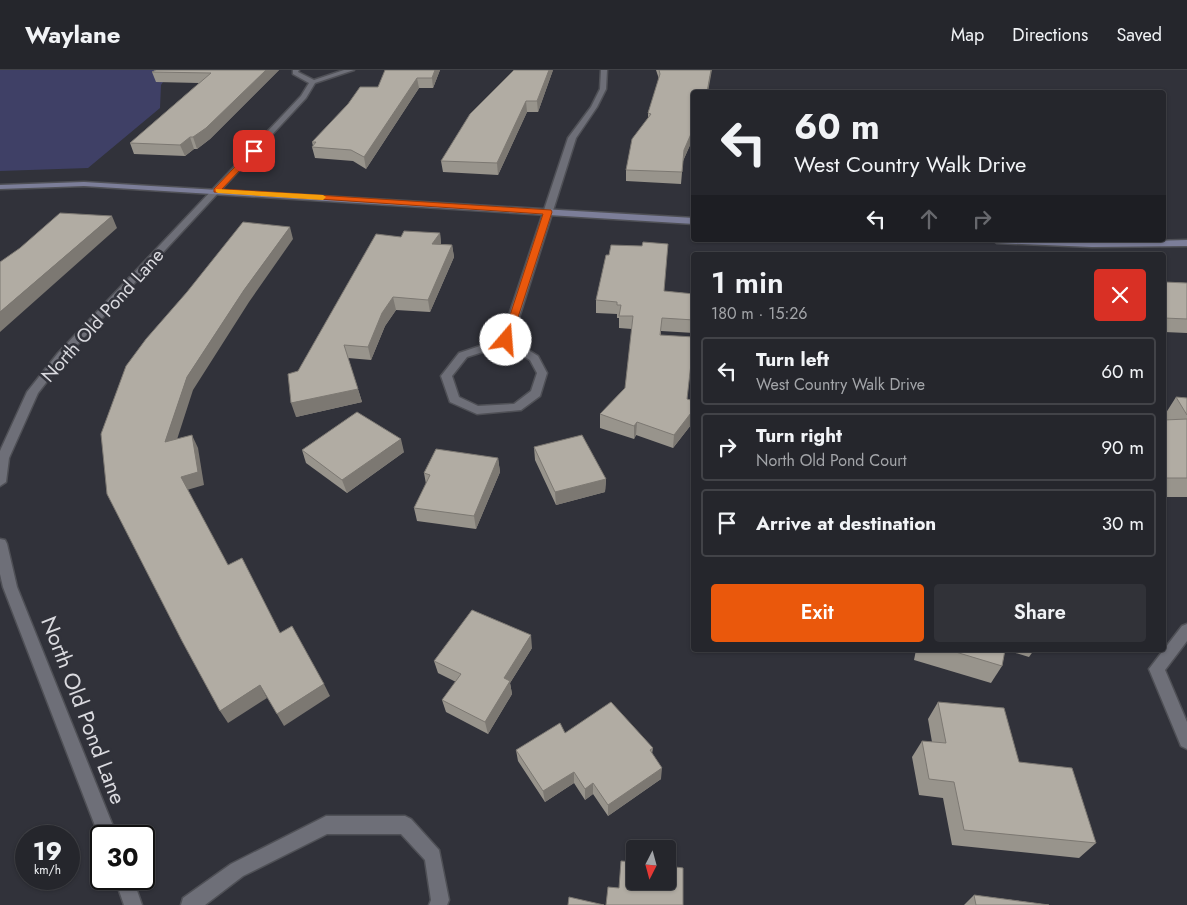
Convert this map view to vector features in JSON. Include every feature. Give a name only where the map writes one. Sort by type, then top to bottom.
[{"type":"street","points":[[296,70],[295,73],[313,82],[351,70]]},
{"type":"street","points":[[506,340],[572,138],[580,124],[594,107],[603,89],[604,70]]},
{"type":"street","name":"North Old Pond Lane","points":[[0,482],[3,458],[33,392],[62,355],[304,98],[313,82]]},
{"type":"street","points":[[0,187],[84,184],[691,221]]},
{"type":"street","points":[[1041,242],[1130,246],[1187,244]]},
{"type":"street","points":[[506,340],[534,358],[542,373],[536,393],[517,408],[477,410],[454,399],[446,376],[463,355],[506,340]]},
{"type":"street","name":"North Old Pond Lane","points":[[0,544],[10,587],[104,825]]},
{"type":"street","points":[[1187,630],[1156,669],[1187,741]]},
{"type":"street","points":[[190,905],[237,870],[326,825],[405,825],[433,856],[440,900],[438,905]]},
{"type":"street","points":[[128,890],[133,905]]},
{"type":"shaded area","points":[[0,70],[171,70],[161,85],[160,108],[88,168],[0,171]]},
{"type":"building","points":[[156,70],[266,70],[206,128],[180,145],[130,143],[211,73],[152,72]]},
{"type":"building","points":[[385,70],[435,70],[432,78],[417,78],[364,157],[351,150],[312,147],[316,142],[312,142],[348,104],[360,87],[378,87]]},
{"type":"building","points":[[514,70],[549,70],[537,101],[526,101],[497,163],[441,161],[470,114]]},
{"type":"building","points":[[659,70],[711,70],[707,90],[691,90],[691,134],[684,150],[682,172],[626,170],[632,139],[651,114],[648,113],[660,74]]},
{"type":"building","points":[[60,213],[112,216],[0,312],[0,262],[20,248]]},
{"type":"building","points":[[243,222],[290,227],[244,290],[187,377],[165,442],[192,435],[198,472],[181,477],[228,565],[242,558],[280,633],[292,626],[324,684],[277,714],[260,685],[220,711],[107,494],[101,434],[126,366],[146,339],[187,292]]},
{"type":"building","points":[[404,231],[440,233],[432,244],[452,245],[428,300],[393,297],[382,313],[368,347],[344,345],[358,389],[291,403],[288,374],[298,371],[376,234],[401,237]]},
{"type":"building","points":[[643,242],[668,244],[664,291],[691,294],[691,320],[662,318],[660,335],[691,337],[691,364],[687,399],[691,400],[691,413],[674,435],[637,422],[634,426],[600,414],[625,388],[633,316],[619,316],[621,305],[617,305],[617,302],[596,300],[606,255],[609,255],[611,245],[642,246]]},
{"type":"building","points":[[1166,282],[1187,283],[1187,319],[1166,318]]},
{"type":"building","points":[[1176,397],[1187,398],[1187,415]]},
{"type":"building","points":[[357,412],[401,439],[342,480],[302,450]]},
{"type":"building","points":[[1187,419],[1187,478],[1166,478],[1166,420]]},
{"type":"building","points":[[582,435],[606,479],[555,492],[534,447]]},
{"type":"building","points":[[436,449],[498,458],[474,516],[414,508],[430,475],[424,473]]},
{"type":"building","points":[[472,610],[531,635],[504,678],[510,681],[485,722],[442,700],[461,674],[434,661]]},
{"type":"building","points":[[956,652],[1005,652],[1002,666]]},
{"type":"building","points":[[611,702],[653,748],[650,750],[662,768],[608,805],[593,783],[585,789],[574,772],[543,791],[516,750],[560,723],[565,733]]},
{"type":"building","points":[[938,702],[1004,708],[1019,762],[1072,768],[1096,843],[964,830],[954,782],[929,779],[922,741],[946,743]]},
{"type":"building","points":[[621,861],[626,861],[626,890],[676,890],[676,867],[683,868],[683,905],[606,905],[608,887],[619,888]]},
{"type":"building","points":[[974,895],[1049,905],[976,905]]},
{"type":"building","points":[[569,897],[604,905],[568,905]]},
{"type":"slow traffic","points":[[218,191],[323,197]]},
{"type":"route","points":[[254,151],[217,191],[548,212],[506,340]]}]
